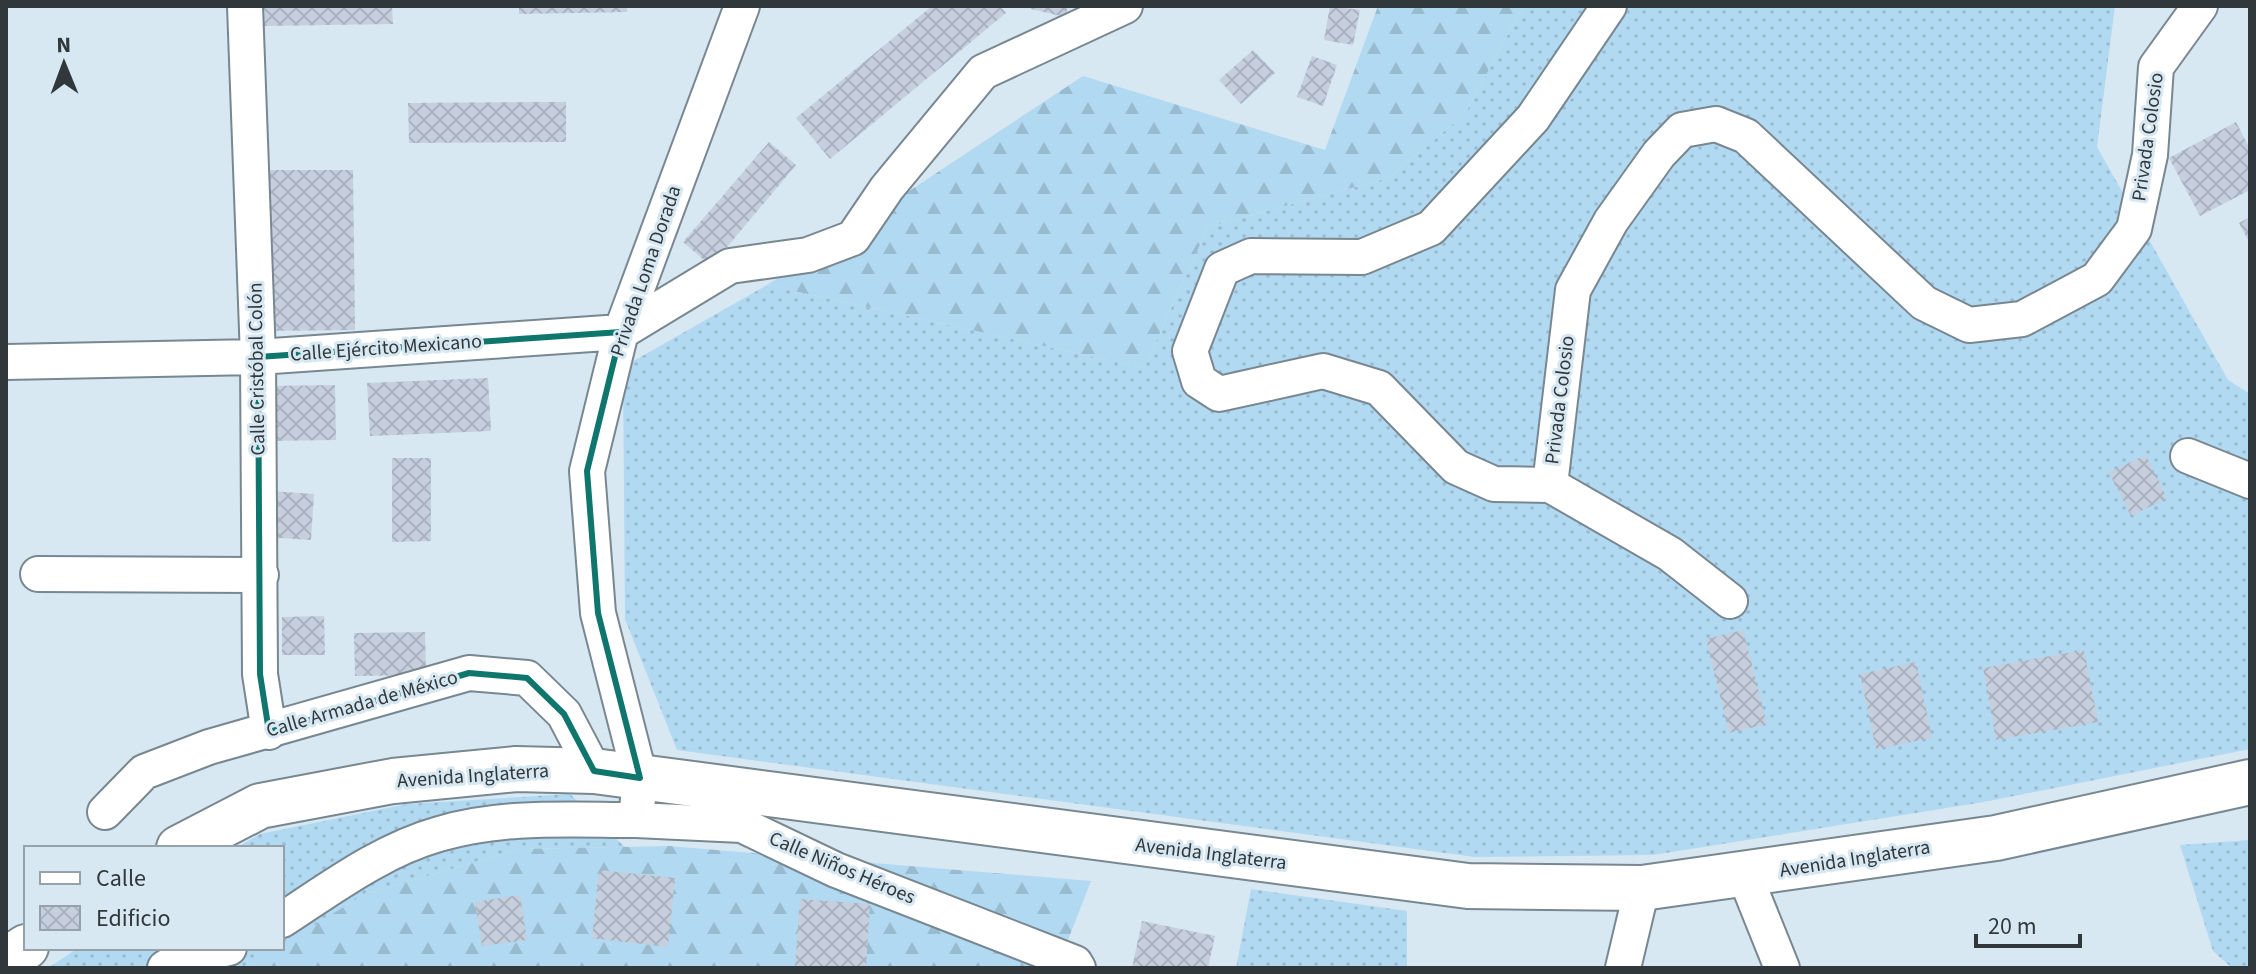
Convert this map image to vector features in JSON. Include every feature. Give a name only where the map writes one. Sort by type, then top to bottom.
[{"type":"main road","name":"Avenida Inglaterra","points":[[183,846],[260,806],[393,781],[516,769],[594,771],[638,799],[1468,886],[1642,888],[1745,876],[1996,838],[2250,782]]},
{"type":"main road","points":[[6,960],[24,948]]},
{"type":"street","name":"Calle Cristóbal Colón","points":[[245,6],[258,357],[260,674],[269,732]]},
{"type":"street","name":"Privada Loma Dorada","points":[[638,799],[598,613],[587,471],[621,332],[742,6]]},
{"type":"street","points":[[621,332],[730,266],[808,255],[853,238],[887,188],[983,72],[1125,6]]},
{"type":"street","name":"Privada Colosio","points":[[1609,6],[1533,118],[1431,228],[1362,257],[1251,256],[1222,269],[1190,351],[1199,381],[1219,394],[1323,371],[1379,388],[1456,467],[1494,484],[1550,485],[1573,290],[1611,221],[1659,154],[1682,130],[1716,124],[1746,136],[1924,303],[1969,325],[2022,319],[2097,279],[2134,229],[2150,155],[2156,67],[2200,6]]},
{"type":"street","name":"Calle Ejército Mexicano","points":[[6,362],[258,357],[621,332]]},
{"type":"street","points":[[2188,456],[2250,481]]},
{"type":"street","points":[[1550,485],[1670,554],[1730,601]]},
{"type":"street","points":[[38,574],[261,575]]},
{"type":"street","name":"Calle Armada de México","points":[[105,812],[144,772],[209,747],[469,673],[527,678],[564,714],[594,771]]},
{"type":"street","name":"Calle Niños Héroes","points":[[284,919],[357,871],[438,834],[638,799],[742,825],[836,870],[1075,963],[1078,968]]},
{"type":"street","points":[[1745,876],[1782,968]]},
{"type":"street","points":[[1623,968],[1642,888]]},
{"type":"street","points":[[165,968],[178,960],[220,950]]},
{"type":"highlighted area","points":[[621,332],[587,471],[598,613],[640,778],[594,771],[564,714],[527,678],[469,673],[269,732],[260,674],[258,357]]},
{"type":"green space","points":[[1378,6],[1523,6],[1465,114],[1388,178],[1208,227],[1144,368],[767,285],[1083,76],[1325,150]]},
{"type":"green space","points":[[1523,6],[2115,6],[2097,147],[2228,380],[2250,394],[2250,749],[1984,802],[1653,855],[1475,857],[677,750],[625,619],[623,367],[767,285],[1144,368],[1208,227],[1388,178],[1465,114]]},
{"type":"green space","points":[[570,794],[625,847],[519,849],[363,895],[284,946],[284,846],[239,846],[260,834],[407,804]]},
{"type":"green space","points":[[2250,840],[2250,968],[2232,968],[2213,951],[2180,845]]},
{"type":"green space","points":[[669,846],[1091,881],[1057,968],[245,968],[274,950],[284,950],[284,944],[363,895],[519,849]]},
{"type":"green space","points":[[1251,889],[1407,911],[1407,968],[1236,968]]},
{"type":"green space","points":[[75,950],[276,950],[245,968],[48,968]]},
{"type":"building","points":[[260,6],[392,6],[393,24],[261,26]]},
{"type":"building","points":[[519,6],[627,6],[627,12],[519,14]]},
{"type":"building","points":[[932,6],[1000,6],[1006,13],[830,159],[796,118]]},
{"type":"building","points":[[1032,6],[1068,6],[1065,17],[1031,9]]},
{"type":"building","points":[[1330,6],[1360,10],[1353,45],[1324,40]]},
{"type":"building","points":[[1253,50],[1275,73],[1241,104],[1219,80]]},
{"type":"building","points":[[1312,56],[1337,65],[1323,106],[1297,97]]},
{"type":"building","points":[[566,102],[566,142],[409,143],[408,103]]},
{"type":"building","points":[[2236,122],[2250,149],[2250,190],[2200,216],[2169,158]]},
{"type":"building","points":[[769,142],[796,165],[711,266],[683,242]]},
{"type":"building","points":[[260,170],[353,170],[355,330],[262,331]]},
{"type":"building","points":[[2250,217],[2250,244],[2239,223]]},
{"type":"building","points":[[488,378],[491,431],[370,436],[367,383]]},
{"type":"building","points":[[335,385],[336,440],[268,441],[267,386]]},
{"type":"building","points":[[2146,455],[2167,498],[2131,516],[2109,472]]},
{"type":"building","points":[[392,458],[431,458],[431,541],[392,542]]},
{"type":"building","points":[[270,491],[314,494],[311,540],[266,537]]},
{"type":"building","points":[[324,616],[325,655],[282,655],[282,617]]},
{"type":"building","points":[[1743,630],[1767,724],[1729,733],[1706,639]]},
{"type":"building","points":[[425,632],[426,675],[355,676],[354,633]]},
{"type":"building","points":[[2084,650],[2098,722],[1996,740],[1983,668]]},
{"type":"building","points":[[1916,662],[1932,738],[1876,749],[1860,674]]},
{"type":"building","points":[[599,870],[675,878],[668,947],[592,938]]},
{"type":"building","points":[[520,895],[527,940],[482,946],[475,902]]},
{"type":"building","points":[[800,899],[870,904],[866,968],[795,966]]},
{"type":"building","points":[[1142,921],[1215,936],[1208,968],[1132,968]]}]
